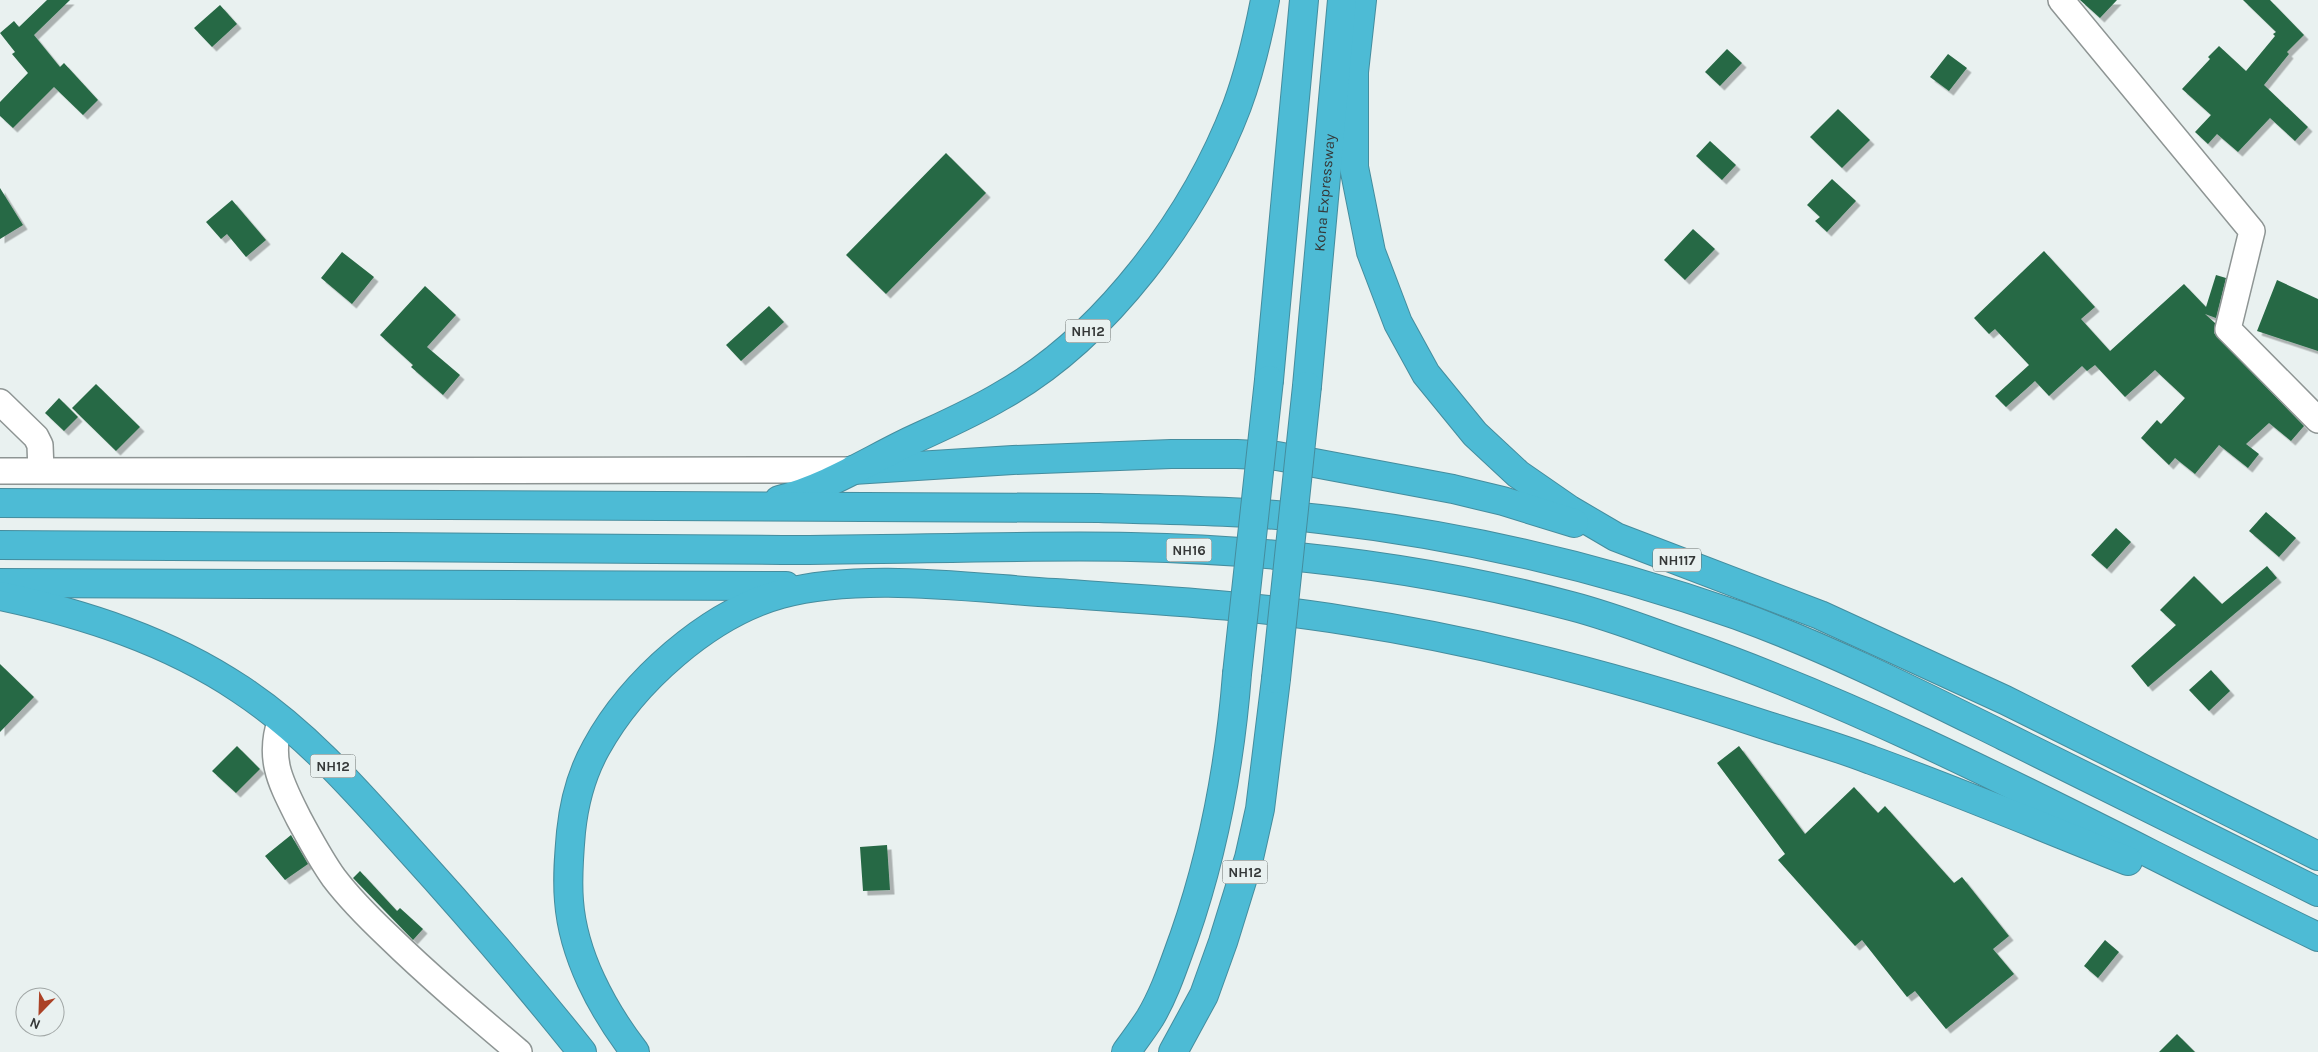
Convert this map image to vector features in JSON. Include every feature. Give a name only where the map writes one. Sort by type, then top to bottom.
[{"type":"highway","name":"NH12","points":[[0,503],[754,506],[786,498],[853,470],[1002,396],[1053,361],[1081,337],[1122,294],[1171,233],[1196,192],[1221,144],[1252,63],[1265,0]]},
{"type":"highway","points":[[1126,1052],[1151,1017],[1171,975],[1202,879],[1226,779],[1269,380],[1304,0]]},
{"type":"highway","name":"Kona Expressway","points":[[1173,1052],[1204,995],[1223,942],[1249,858],[1260,809],[1276,680],[1307,386],[1342,0]]},
{"type":"highway","name":"NH117","points":[[1362,0],[1354,72],[1354,167],[1371,252],[1398,323],[1426,374],[1476,434],[1518,474],[1570,510],[1616,537],[1820,615],[2004,700],[2318,856]]},
{"type":"highway","points":[[853,470],[1013,460],[1171,454],[1277,456],[1453,489],[1503,501],[1616,537]]},
{"type":"highway","points":[[754,506],[1099,508],[1234,512],[1321,519],[1445,538],[1555,561],[1650,587],[1739,616],[1840,658],[1962,715],[2318,892]]},
{"type":"highway","name":"NH16","points":[[0,545],[339,545],[778,550],[1133,547],[1312,559],[1414,572],[1574,607],[1744,665],[1890,727],[2311,934]]},
{"type":"highway","points":[[0,583],[825,586],[908,584],[1188,603],[1348,621],[1466,644],[1582,670],[1699,703],[1870,759],[2311,934]]},
{"type":"highway","points":[[635,1052],[618,1029],[594,986],[574,935],[568,899],[568,859],[572,821],[580,787],[592,754],[612,721],[645,680],[694,640],[745,608],[779,595],[825,586]]},
{"type":"highway","name":"NH12","points":[[0,596],[48,606],[93,619],[148,640],[179,654],[240,689],[280,719],[308,742],[345,778],[458,903],[582,1052]]},
{"type":"street","points":[[2061,0],[2252,231],[2228,329],[2318,420]]},
{"type":"street","points":[[0,402],[36,437],[40,445],[41,471]]},
{"type":"street","points":[[0,471],[853,470]]},
{"type":"street","points":[[280,719],[275,736],[274,754],[280,777],[307,832],[334,877],[354,903],[432,979],[519,1052]]},
{"type":"building","points":[[47,0],[70,0],[34,35],[60,67],[64,63],[98,100],[83,115],[54,87],[13,128],[0,116],[0,102],[28,73],[12,54],[15,52],[0,33],[14,21],[19,27]]},
{"type":"building","points":[[2080,0],[2117,0],[2100,18]]},
{"type":"building","points":[[2243,0],[2270,0],[2304,35],[2287,52],[2289,54],[2264,85],[2308,127],[2295,141],[2270,118],[2238,152],[2217,134],[2208,144],[2195,132],[2211,115],[2182,89],[2210,59],[2208,57],[2219,46],[2246,71],[2275,36],[2273,34],[2276,32]]},
{"type":"building","points":[[220,5],[237,24],[212,47],[194,28]]},
{"type":"building","points":[[1727,49],[1742,63],[1720,86],[1705,72]]},
{"type":"building","points":[[1948,54],[1967,68],[1949,91],[1930,77]]},
{"type":"building","points":[[1838,109],[1870,140],[1842,168],[1810,137]]},
{"type":"building","points":[[1710,141],[1736,165],[1722,180],[1696,156]]},
{"type":"building","points":[[946,153],[986,193],[886,294],[846,255]]},
{"type":"building","points":[[1832,179],[1856,201],[1827,232],[1815,221],[1820,217],[1807,205]]},
{"type":"building","points":[[0,188],[23,225],[0,239]]},
{"type":"building","points":[[232,200],[266,240],[246,257],[227,234],[221,239],[206,222]]},
{"type":"building","points":[[1693,229],[1715,249],[1685,280],[1664,260]]},
{"type":"building","points":[[2044,251],[2095,307],[2081,319],[2110,351],[2184,284],[2206,307],[2216,275],[2226,278],[2216,318],[2205,314],[2215,323],[2214,333],[2304,426],[2291,441],[2269,423],[2246,444],[2259,454],[2248,468],[2219,445],[2195,474],[2175,458],[2169,465],[2141,438],[2157,420],[2161,424],[2185,398],[2155,370],[2125,397],[2095,365],[2087,371],[2082,366],[2049,396],[2035,381],[2006,407],[1995,396],[2029,365],[1995,329],[1989,334],[1974,318]]},
{"type":"building","points":[[342,252],[374,277],[352,304],[321,278]]},
{"type":"building","points":[[2277,280],[2318,299],[2318,351],[2257,331]]},
{"type":"building","points":[[425,286],[456,315],[427,347],[460,375],[443,395],[411,367],[413,365],[380,335]]},
{"type":"building","points":[[769,306],[784,322],[741,361],[726,345]]},
{"type":"building","points":[[96,384],[140,427],[116,451],[72,408]]},
{"type":"building","points":[[59,398],[78,417],[64,431],[45,413]]},
{"type":"building","points":[[2266,512],[2296,538],[2279,557],[2249,531]]},
{"type":"building","points":[[2116,528],[2131,542],[2107,569],[2091,555]]},
{"type":"building","points":[[2267,566],[2277,578],[2148,687],[2131,666],[2176,625],[2160,610],[2194,576],[2222,604]]},
{"type":"building","points":[[0,664],[34,697],[0,732]]},
{"type":"building","points":[[2211,670],[2230,691],[2209,711],[2189,690]]},
{"type":"building","points":[[237,746],[260,769],[236,793],[212,771]]},
{"type":"building","points":[[1739,746],[1805,834],[1854,787],[1878,813],[1885,806],[1954,883],[1962,877],[2009,936],[1993,949],[2014,974],[1946,1029],[1915,991],[1907,997],[1862,940],[1855,946],[1778,860],[1785,854],[1717,763]]},
{"type":"building","points":[[291,835],[308,864],[285,880],[265,856]]},
{"type":"building","points":[[887,845],[890,890],[863,891],[860,847]]},
{"type":"building","points":[[360,871],[397,911],[400,908],[423,929],[413,940],[353,878]]},
{"type":"building","points":[[2105,940],[2119,952],[2098,978],[2084,966]]},
{"type":"building","points":[[2177,1034],[2195,1052],[2159,1052]]}]
